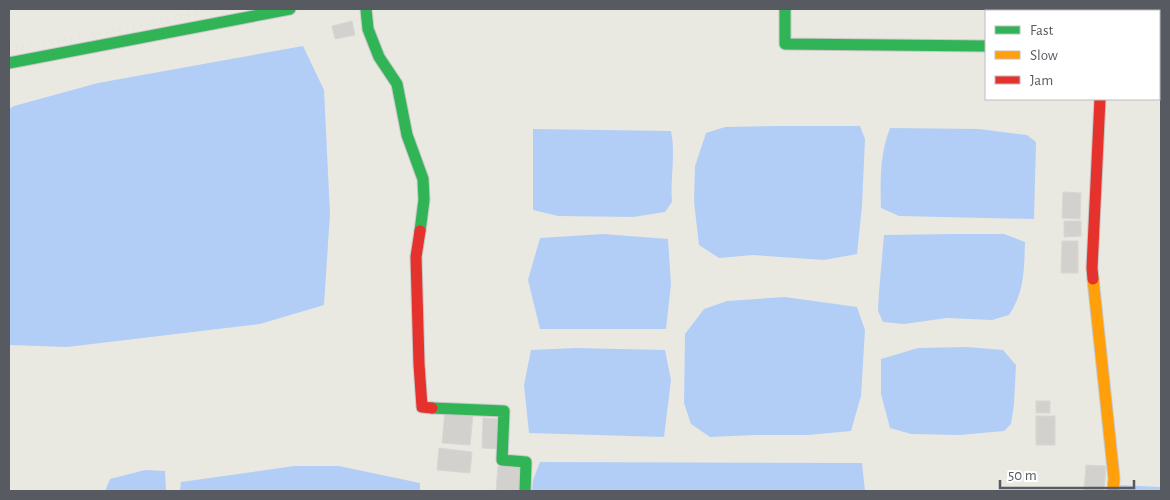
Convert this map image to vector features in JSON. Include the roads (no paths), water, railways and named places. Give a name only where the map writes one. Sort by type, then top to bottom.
[{"type":"street","points":[[9,63],[290,9]]},
{"type":"street","points":[[366,9],[368,29],[379,57],[397,84],[407,135],[423,179],[424,200],[416,257],[422,408],[504,412],[502,460],[526,462],[525,491]]},
{"type":"street","points":[[786,9],[785,44],[985,46]]},
{"type":"street","points":[[1100,100],[1092,268],[1114,478],[1113,491]]},
{"type":"water","points":[[303,46],[324,90],[330,214],[324,305],[260,324],[67,347],[9,345],[9,109],[98,83]]},
{"type":"water","points":[[860,126],[865,139],[862,206],[857,254],[824,260],[753,255],[719,258],[699,245],[694,202],[695,166],[706,133],[725,127]]},
{"type":"water","points":[[890,128],[979,129],[1027,135],[1036,142],[1034,219],[899,216],[881,208],[881,167]]},
{"type":"water","points":[[533,129],[671,131],[673,148],[672,202],[665,212],[633,217],[558,216],[533,210]]},
{"type":"water","points":[[603,234],[668,239],[671,284],[666,329],[540,329],[528,280],[540,238]]},
{"type":"water","points":[[1004,234],[1025,242],[1024,271],[1021,288],[1009,315],[992,320],[947,318],[904,324],[883,322],[878,311],[884,235]]},
{"type":"water","points":[[785,297],[857,307],[865,330],[861,396],[851,431],[808,435],[710,437],[691,424],[684,403],[685,334],[704,309],[727,301]]},
{"type":"water","points":[[967,347],[1003,350],[1016,365],[1011,424],[1004,431],[960,435],[911,434],[890,428],[881,394],[881,359],[918,348]]},
{"type":"water","points":[[576,348],[665,350],[671,380],[664,437],[529,433],[524,385],[531,350]]},
{"type":"water","points":[[540,462],[862,463],[865,491],[532,491],[533,480]]},
{"type":"water","points":[[294,466],[339,466],[420,483],[420,491],[180,491],[181,482]]},
{"type":"water","points":[[145,470],[165,471],[166,491],[105,491],[110,479]]},
{"type":"water","points":[[1118,485],[1161,487],[1161,491],[1118,491]]},
{"type":"railway","points":[[9,48],[49,43],[219,9]]}]
